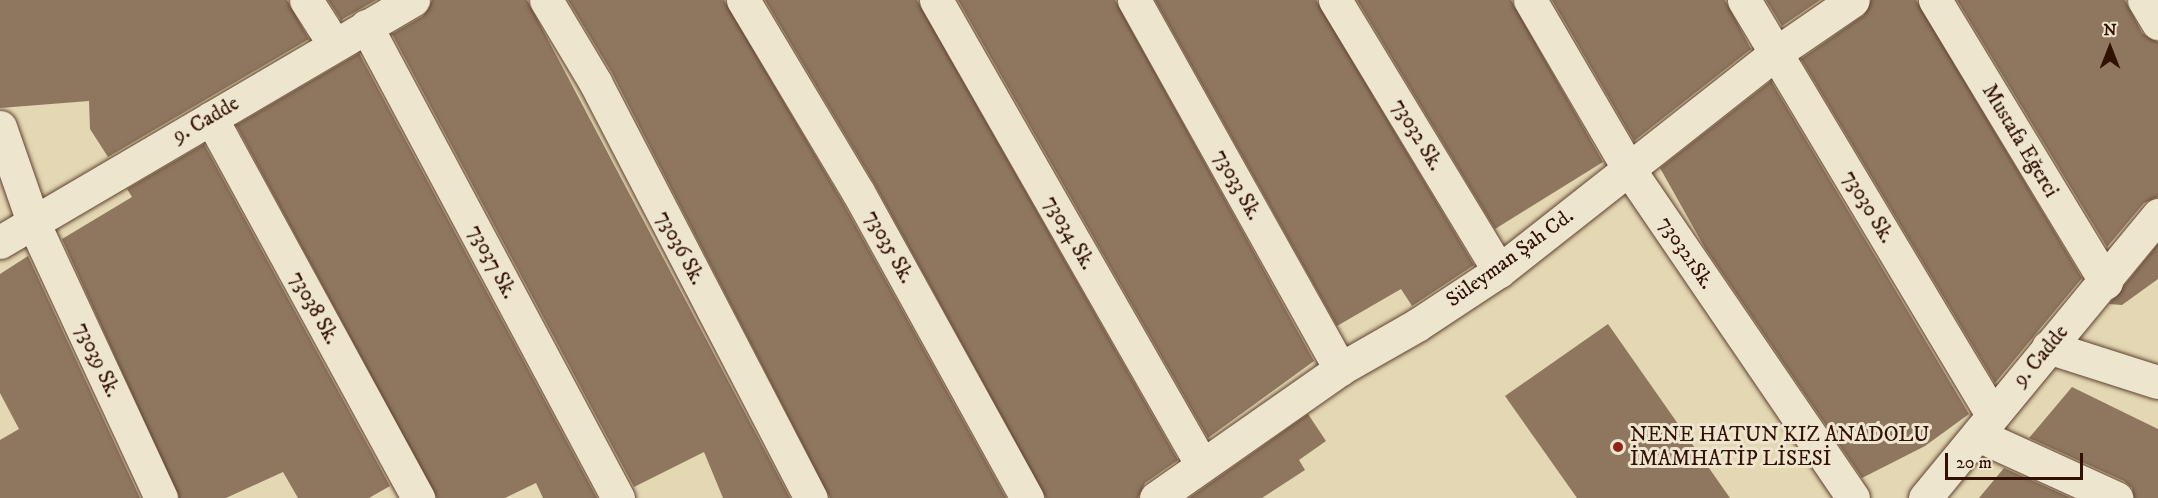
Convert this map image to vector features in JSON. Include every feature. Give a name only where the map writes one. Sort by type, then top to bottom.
[{"type":"street","points":[[306,0],[334,44]]},
{"type":"street","name":"9. Cadde","points":[[0,242],[334,44],[413,0]]},
{"type":"street","name":"73036 Sk.","points":[[546,0],[595,82],[811,498]]},
{"type":"street","name":"73035 Sk.","points":[[743,0],[858,192],[1027,498]]},
{"type":"street","name":"73034 Sk.","points":[[936,0],[1202,465]]},
{"type":"street","name":"73033 Sk.","points":[[1134,0],[1340,369]]},
{"type":"street","name":"73032 Sk.","points":[[1335,0],[1499,271]]},
{"type":"street","name":"730321Sk.","points":[[1530,0],[1628,168],[1853,498]]},
{"type":"street","name":"73030 Sk.","points":[[1744,0],[1985,425]]},
{"type":"street","name":"Süleyman Şah Cd.","points":[[1156,498],[1340,369],[1417,325],[1499,271],[1776,53],[1853,0]]},
{"type":"street","name":"Mustafa Eğerci","points":[[1935,0],[2106,282]]},
{"type":"street","points":[[2144,0],[2158,23]]},
{"type":"street","name":"73037 Sk.","points":[[366,26],[618,498]]},
{"type":"street","name":"73038 Sk.","points":[[210,118],[418,498]]},
{"type":"street","name":"73039 Sk.","points":[[0,127],[33,222],[161,498]]},
{"type":"street","name":"9. Cadde","points":[[1925,498],[2048,347],[2106,282],[2158,215]]},
{"type":"street","points":[[2048,347],[2158,382]]},
{"type":"street","points":[[1985,425],[2116,498]]},
{"type":"building","points":[[0,0],[287,0],[309,39],[108,157],[90,129],[89,101],[0,108]]},
{"type":"building","points":[[328,0],[376,0],[341,20]]},
{"type":"building","points":[[432,0],[527,0],[790,498],[723,498],[704,452],[634,487],[392,34],[423,16]]},
{"type":"building","points":[[568,0],[724,0],[842,201],[1006,498],[830,498],[612,73]]},
{"type":"building","points":[[765,0],[917,0],[1178,460],[1145,483],[1138,498],[1046,498],[874,183]]},
{"type":"building","points":[[958,0],[1115,0],[1314,361],[1208,438]]},
{"type":"building","points":[[1155,0],[1316,0],[1474,265],[1412,306],[1401,289],[1337,326]]},
{"type":"building","points":[[1357,0],[1511,0],[1603,162],[1495,229]]},
{"type":"building","points":[[1552,0],[1725,0],[1751,49],[1634,141]]},
{"type":"building","points":[[1766,0],[1820,0],[1782,26]]},
{"type":"building","points":[[1871,0],[1916,0],[2082,278],[1995,383],[1801,59],[1864,15]]},
{"type":"building","points":[[1957,0],[2125,0],[2142,33],[2158,42],[2158,197],[2144,203],[2107,247]]},
{"type":"building","points":[[359,53],[597,498],[543,498],[536,483],[505,498],[437,498],[236,125]]},
{"type":"building","points":[[1771,81],[1969,414],[1925,446],[1862,478],[1705,248],[1660,168]]},
{"type":"building","points":[[204,144],[390,486],[369,498],[298,498],[283,472],[226,498],[179,498],[62,239],[132,197],[127,189]]},
{"type":"building","points":[[2158,244],[2158,279],[2122,305],[2109,304]]},
{"type":"building","points":[[28,256],[140,498],[0,498],[0,440],[19,429],[0,393],[0,274]]},
{"type":"building","name":"NENE HATUN KIZ ANADOLU İMAMHATİP LİSESİ","points":[[1608,324],[1730,498],[1577,498],[1505,396]]},
{"type":"building","points":[[2072,387],[2158,429],[2158,498],[2134,498],[2132,488],[2124,481],[2029,438]]},
{"type":"building","points":[[1308,414],[1326,441],[1299,460],[1305,470],[1262,498],[1189,498]]},
{"type":"building","points":[[2004,468],[2071,498],[1979,498]]},
{"type":"place","name":"NENE HATUN KIZ ANADOLU İMAMHATİP LİSESİ","points":[[1618,447]]}]
